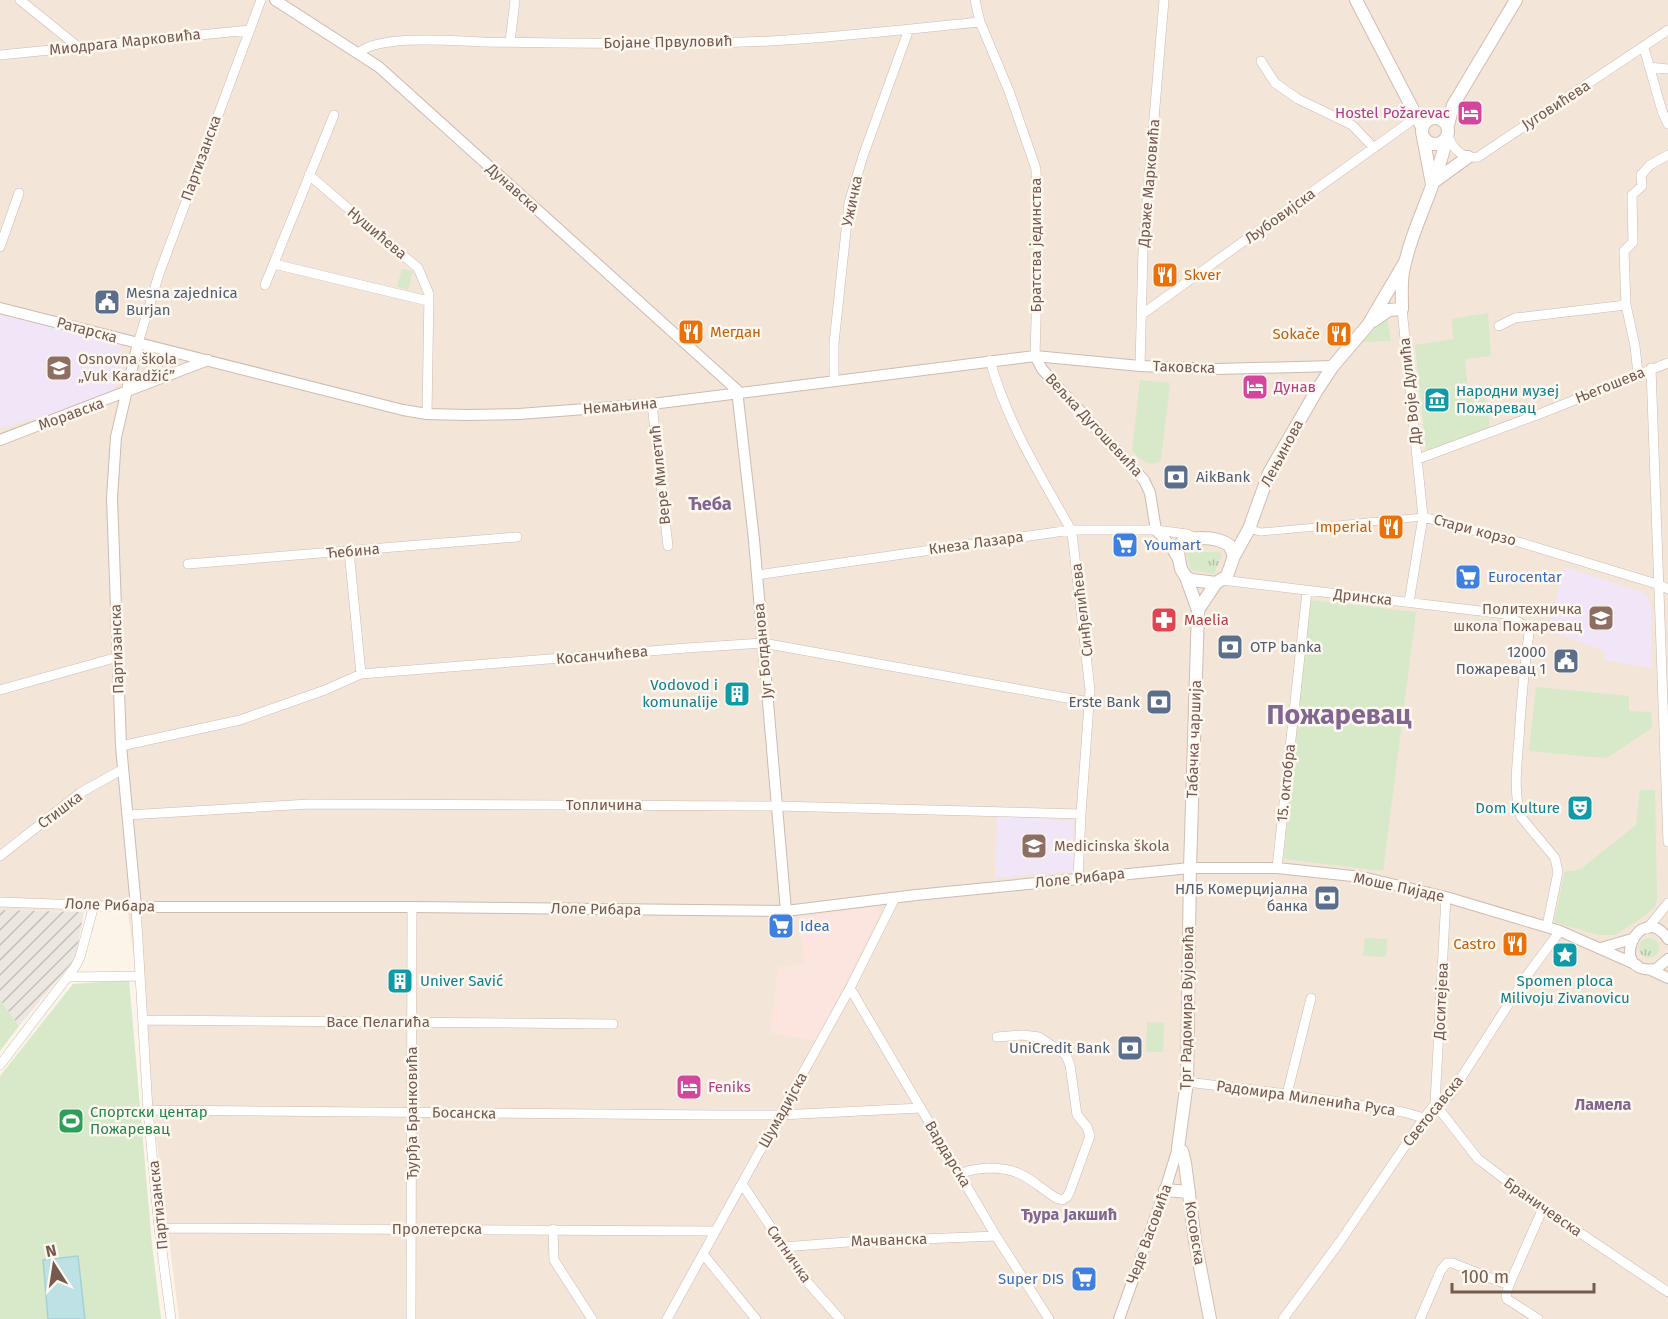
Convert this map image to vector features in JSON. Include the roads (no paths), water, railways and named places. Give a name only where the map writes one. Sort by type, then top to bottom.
[{"type":"main road","points":[[1356,0],[1426,123],[1432,144],[1439,144],[1447,133],[1442,119],[1426,123]]},
{"type":"main road","points":[[1426,123],[1452,105],[1516,0]]},
{"type":"main road","name":"Др Воје Дулића","points":[[1402,309],[1405,262],[1441,164],[1452,105]]},
{"type":"main road","name":"Др Воје Дулића","points":[[1426,123],[1432,184]]},
{"type":"main road","points":[[1432,184],[1468,157]]},
{"type":"main road","name":"Лењинова","points":[[1234,556],[1249,529],[1269,473],[1317,390],[1333,366],[1368,325],[1405,262]]},
{"type":"main road","name":"Лењинова","points":[[1368,325],[1385,312],[1402,309]]},
{"type":"main road","points":[[1219,582],[1200,582],[1186,577],[1178,560],[1179,544],[1195,538],[1220,540],[1249,529]]},
{"type":"main road","points":[[1198,610],[1219,582],[1227,576],[1234,556],[1230,546],[1220,540]]},
{"type":"main road","name":"Табачка чаршија","points":[[1186,577],[1198,610],[1190,868]]},
{"type":"main road","name":"Трг Радомира Вујовића","points":[[1178,1148],[1187,1082],[1190,868]]},
{"type":"main road","name":"Косовска","points":[[1178,1148],[1183,1155],[1210,1319]]},
{"type":"main road","points":[[1165,1190],[1189,1192]]},
{"type":"street","points":[[20,0],[77,46]]},
{"type":"street","name":"Партизанска","points":[[171,1319],[159,1228],[148,1110],[136,907],[121,746],[112,498],[116,437],[138,343],[159,274],[261,0]]},
{"type":"street","name":"Дунавска","points":[[275,0],[379,67],[736,388],[737,392]]},
{"type":"street","points":[[510,42],[515,0]]},
{"type":"street","name":"Братства јединства","points":[[975,0],[980,22],[1013,102],[1036,169],[1038,252],[1035,356]]},
{"type":"street","name":"Драже Марковића","points":[[1140,366],[1143,249],[1164,0]]},
{"type":"street","name":"Бојане Првуловић","points":[[359,53],[379,42],[425,40],[763,41],[980,22]]},
{"type":"street","name":"Ужичка","points":[[834,381],[834,342],[849,203],[862,156],[909,29]]},
{"type":"street","name":"Миодрага Марковића","points":[[0,55],[250,30]]},
{"type":"street","name":"Југовићева","points":[[1468,157],[1478,157],[1668,30]]},
{"type":"street","points":[[1644,48],[1662,111],[1668,124]]},
{"type":"street","points":[[1261,61],[1275,83],[1298,99],[1352,125],[1374,148]]},
{"type":"street","points":[[1649,67],[1668,69]]},
{"type":"street","points":[[265,285],[334,115]]},
{"type":"street","name":"Љубовијска","points":[[1142,315],[1374,148],[1426,123]]},
{"type":"street","points":[[1447,133],[1453,148],[1468,157]]},
{"type":"street","points":[[1638,374],[1635,346],[1626,305],[1624,251],[1633,242],[1632,195],[1641,189],[1641,175],[1644,170],[1668,155]]},
{"type":"street","name":"Нушићева","points":[[309,175],[418,268],[429,294],[427,414]]},
{"type":"street","points":[[0,247],[19,193]]},
{"type":"street","points":[[274,264],[428,302]]},
{"type":"street","points":[[1499,326],[1515,318],[1626,305]]},
{"type":"street","name":"Ратарска","points":[[0,308],[208,360]]},
{"type":"street","name":"Др Воје Дулића","points":[[1402,309],[1423,517],[1408,602]]},
{"type":"street","name":"Немањина","points":[[208,360],[403,410],[427,414],[519,414],[652,404],[1035,356]]},
{"type":"street","name":"Таковска","points":[[1035,356],[1140,366],[1217,369],[1333,366]]},
{"type":"street","name":"Вељка Дугошевића","points":[[1035,356],[1042,369],[1144,480],[1150,493],[1156,530],[1169,544],[1178,560]]},
{"type":"street","name":"Моравска","points":[[0,440],[125,394],[208,360]]},
{"type":"street","name":"Синђелићева","points":[[990,360],[1010,416],[1071,530],[1088,662],[1089,702],[1078,878]]},
{"type":"street","name":"Његошева","points":[[1418,459],[1668,363]]},
{"type":"street","points":[[1651,368],[1664,587],[1661,692],[1668,843]]},
{"type":"street","name":"Југ Богданова","points":[[737,392],[763,643],[786,911]]},
{"type":"street","name":"Вере Милетић","points":[[652,404],[668,546]]},
{"type":"street","name":"Стари корзо","points":[[1249,529],[1270,532],[1423,517],[1522,543],[1664,587]]},
{"type":"street","name":"Кнеза Лазара","points":[[756,575],[1071,530],[1156,530],[1187,534],[1195,538]]},
{"type":"street","name":"Ћебина","points":[[188,564],[517,537]]},
{"type":"street","points":[[349,551],[362,675]]},
{"type":"street","name":"Дринска","points":[[1219,582],[1505,614],[1525,625],[1529,630],[1517,763],[1518,810],[1523,821],[1555,858],[1557,866],[1558,872],[1547,926]]},
{"type":"street","name":"15. октобра","points":[[1277,868],[1307,591]]},
{"type":"street","name":"Косанчићева","points":[[121,746],[240,720],[362,675],[763,643],[1089,702]]},
{"type":"street","points":[[0,690],[118,657]]},
{"type":"street","name":"Стишка","points":[[0,856],[80,793],[123,769]]},
{"type":"street","name":"Топличина","points":[[128,815],[309,804],[777,806],[1081,814]]},
{"type":"street","name":"Моше Пијаде","points":[[1190,868],[1277,868],[1362,877],[1446,897],[1547,926],[1668,978]]},
{"type":"street","name":"Лоле Рибара","points":[[0,902],[136,907],[786,911],[1078,878],[1190,868]]},
{"type":"street","name":"Доситејева","points":[[1435,1104],[1446,897]]},
{"type":"street","name":"Шумадијска","points":[[666,1317],[850,988],[895,898]]},
{"type":"street","points":[[1647,928],[1668,903]]},
{"type":"street","points":[[0,1065],[69,977],[80,957],[94,905]]},
{"type":"street","name":"Ђурђа Бранковића","points":[[411,1319],[412,907]]},
{"type":"street","points":[[1601,948],[1632,939],[1641,930],[1647,928],[1661,931],[1668,939]]},
{"type":"street","name":"Светосавска","points":[[1283,1319],[1339,1243],[1424,1118],[1435,1104],[1450,1095],[1528,974],[1560,931]]},
{"type":"street","points":[[1632,939],[1630,953],[1636,965]]},
{"type":"street","points":[[1650,970],[1661,967],[1668,959]]},
{"type":"street","points":[[69,977],[140,976]]},
{"type":"street","name":"Вардарска","points":[[850,988],[996,1236],[1049,1319]]},
{"type":"street","points":[[1287,1094],[1311,998]]},
{"type":"street","name":"Васе Пелагића","points":[[143,1020],[613,1024]]},
{"type":"street","points":[[960,1174],[966,1170],[984,1168],[1017,1171],[1062,1200],[1070,1191],[1090,1136],[1077,1115],[1070,1065],[1066,1055],[1039,1037],[997,1036]]},
{"type":"street","name":"Радомира Миленића Руса","points":[[1187,1082],[1287,1094],[1402,1112],[1424,1118]]},
{"type":"street","name":"Браничевска","points":[[1435,1104],[1478,1159],[1543,1208],[1668,1292]]},
{"type":"street","name":"Босанска","points":[[148,1110],[780,1115],[921,1108]]},
{"type":"street","name":"Чеде Васовића","points":[[1119,1319],[1178,1148]]},
{"type":"street","name":"Ситничка","points":[[742,1184],[809,1284],[840,1319]]},
{"type":"street","points":[[1538,1319],[1507,1299],[1506,1296],[1543,1208]]},
{"type":"street","name":"Пролетерска","points":[[159,1228],[715,1231]]},
{"type":"street","points":[[553,1229],[554,1260],[592,1319]]},
{"type":"street","name":"Мачванска","points":[[783,1247],[996,1236]]},
{"type":"street","points":[[703,1254],[756,1319]]},
{"type":"street","points":[[1420,1319],[1441,1270],[1447,1263],[1509,1285]]},
{"type":"water","points":[[78,1256],[85,1319],[48,1319],[43,1260]]},
{"type":"place","name":"Hostel Požarevac","points":[[1470,113]]},
{"type":"place","name":"Skver","points":[[1165,275]]},
{"type":"place","name":"Mesna zajednica Burjan","points":[[107,302]]},
{"type":"place","name":"Мегдан","points":[[691,332]]},
{"type":"place","name":"Sokače","points":[[1339,334]]},
{"type":"place","name":"Osnovna škola „Vuk Karadžić”","points":[[59,368]]},
{"type":"place","name":"Дунав","points":[[1255,387]]},
{"type":"place","name":"Народни музеј Пожаревац","points":[[1437,400]]},
{"type":"place","name":"AikBank","points":[[1176,477]]},
{"type":"place","name":"Imperial","points":[[1391,527]]},
{"type":"place","name":"Youmart","points":[[1125,545]]},
{"type":"place","name":"Eurocentar","points":[[1468,577]]},
{"type":"place","name":"Политехничка школа Пожаревац","points":[[1601,618]]},
{"type":"place","name":"Maelia","points":[[1164,620]]},
{"type":"place","name":"OTP banka","points":[[1230,647]]},
{"type":"place","name":"12000 Пожаревац 1","points":[[1566,661]]},
{"type":"place","name":"Vodovod i komunalije","points":[[737,694]]},
{"type":"place","name":"Erste Bank","points":[[1159,702]]},
{"type":"place","name":"Dom Kulture","points":[[1580,808]]},
{"type":"place","name":"Medicinska škola","points":[[1034,846]]},
{"type":"place","name":"НЛБ Комерцијална банка","points":[[1327,898]]},
{"type":"place","name":"Idea","points":[[781,926]]},
{"type":"place","name":"Castro","points":[[1515,944]]},
{"type":"place","name":"Spomen ploca Milivoju Zivanovicu","points":[[1565,955]]},
{"type":"place","name":"Univer Savić","points":[[400,981]]},
{"type":"place","name":"UniCredit Bank","points":[[1130,1048]]},
{"type":"place","name":"Feniks","points":[[689,1087]]},
{"type":"place","name":"Спортски центар Пожаревац","points":[[71,1121]]},
{"type":"place","name":"Super DIS","points":[[1084,1279]]},
{"type":"district","name":"Ћеба","points":[[710,504]]},
{"type":"district","name":"Пожаревац","points":[[1339,715]]},
{"type":"district","name":"Ламела","points":[[1603,1104]]},
{"type":"district","name":"Ђура Јакшић","points":[[1069,1214]]}]
